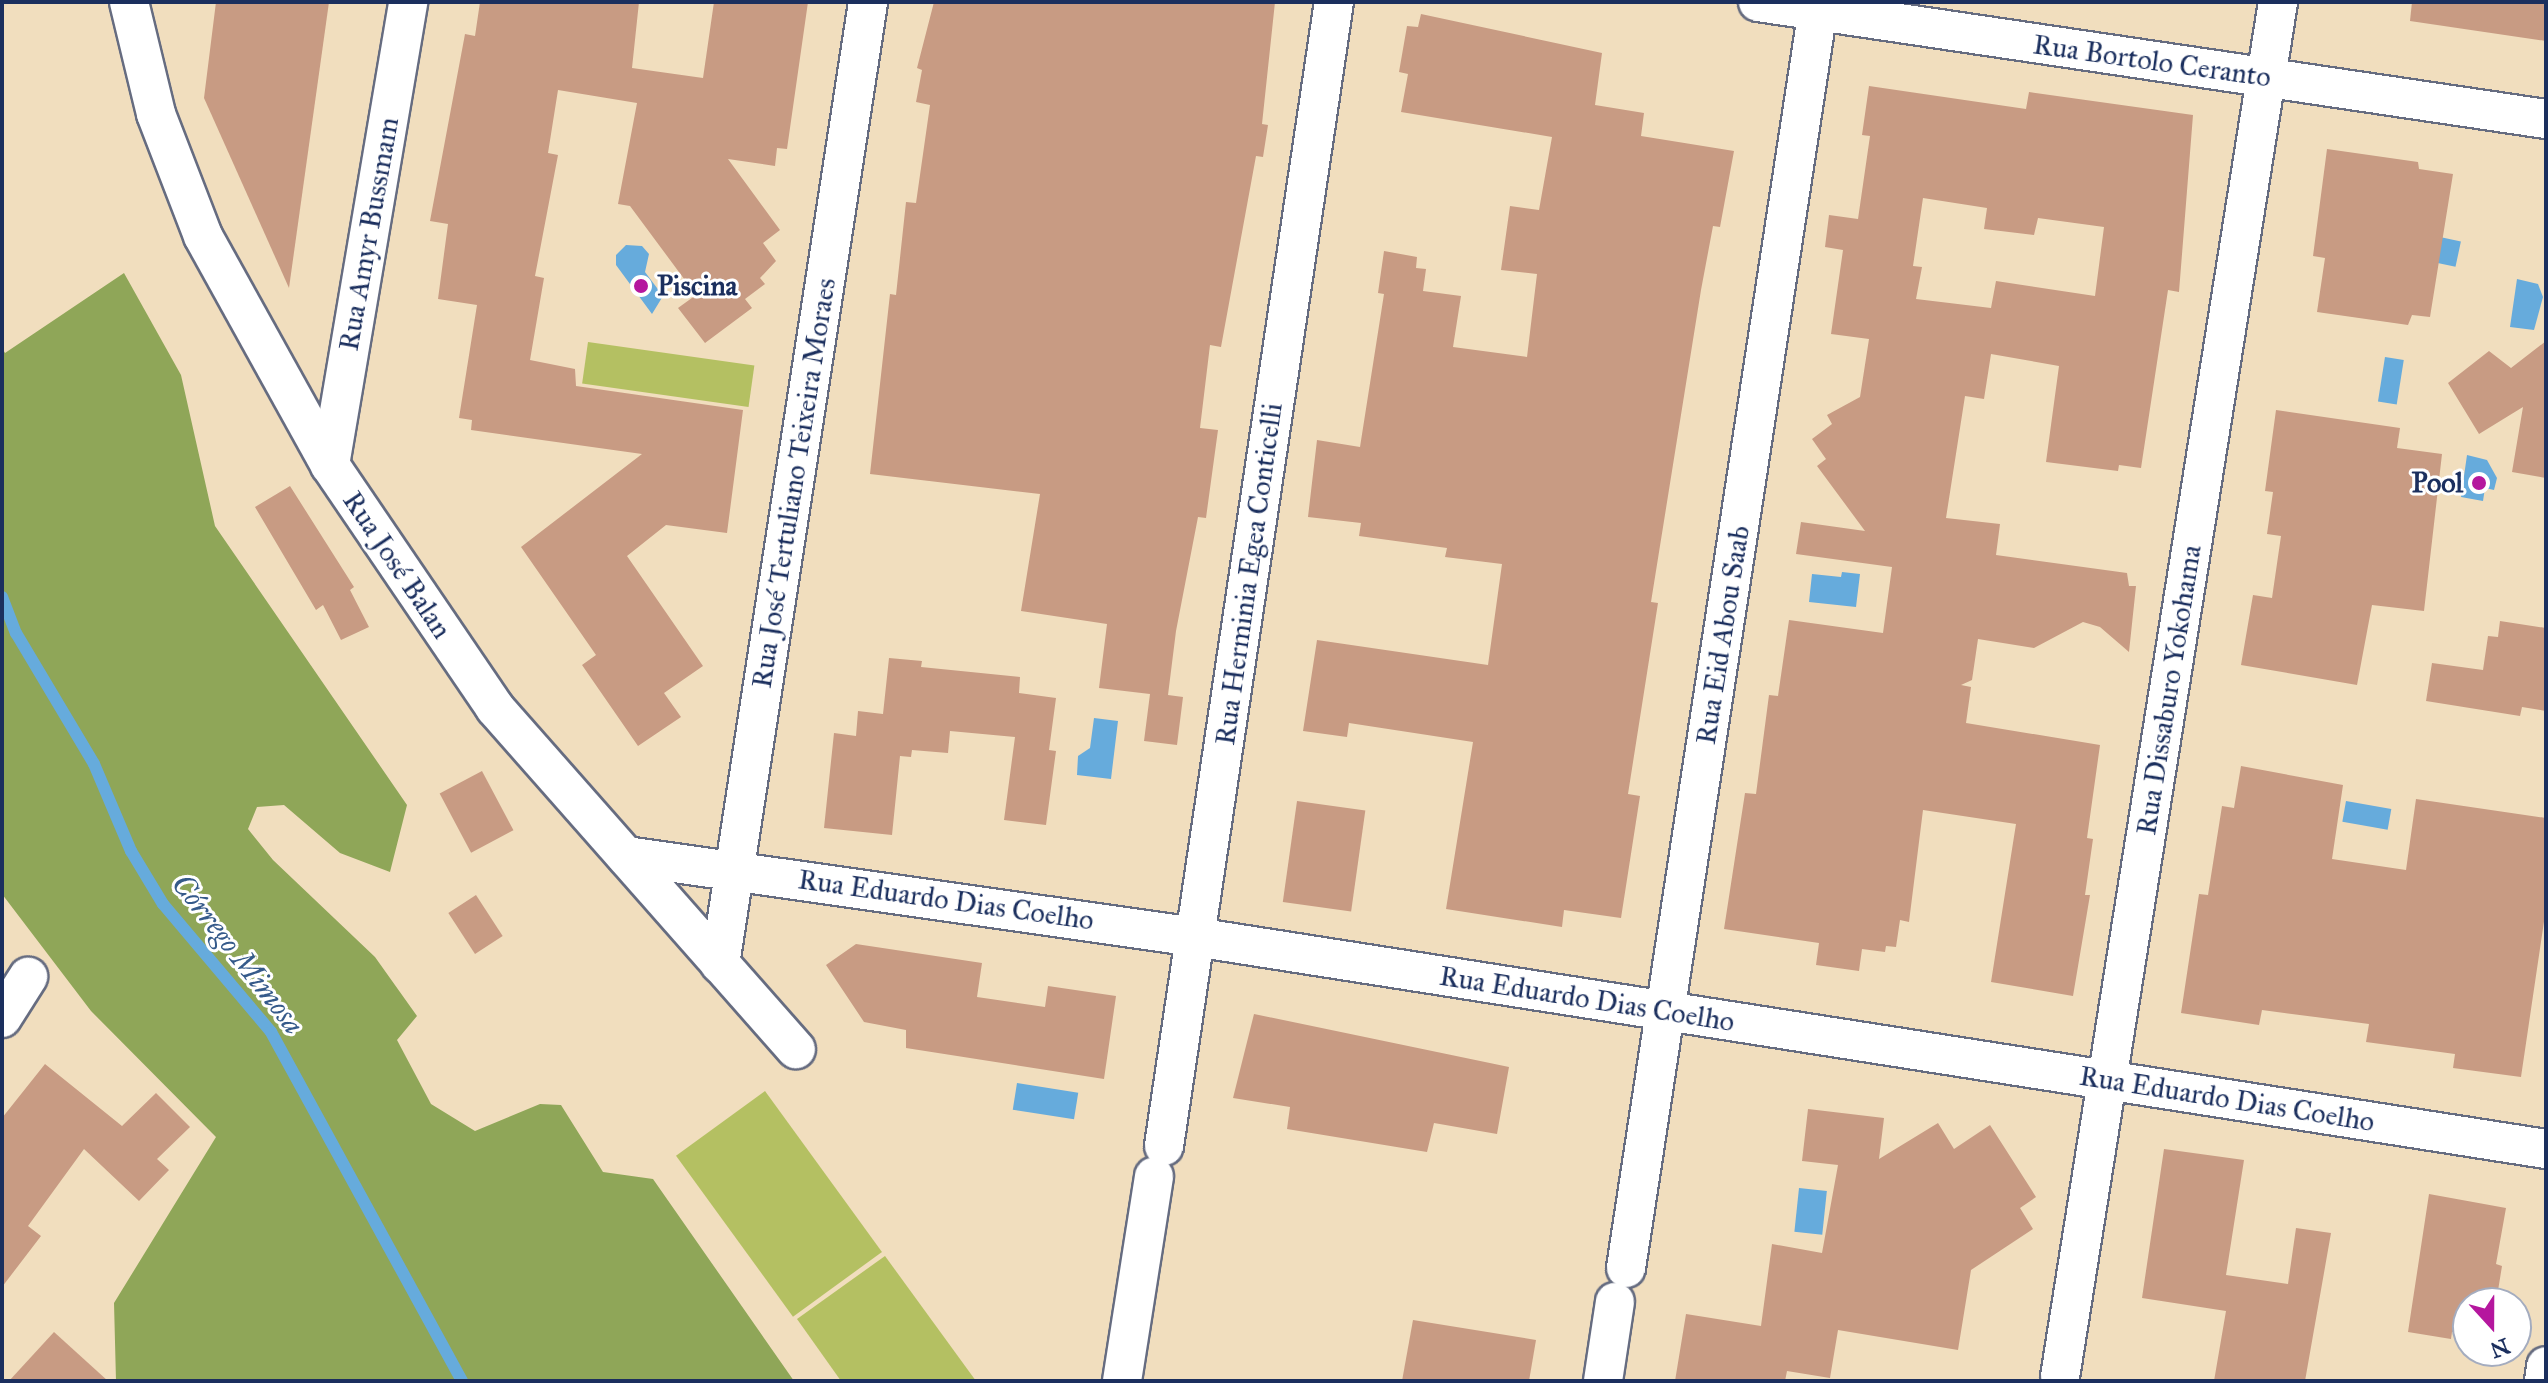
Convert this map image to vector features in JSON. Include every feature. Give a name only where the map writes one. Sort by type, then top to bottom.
[{"type":"street","name":"Rua José Balan","points":[[129,2],[156,114],[203,236],[330,465],[495,708],[796,1049]]},
{"type":"street","name":"Rua Amyr Bussmam","points":[[330,465],[408,2]]},
{"type":"street","name":"Rua José Tertuliano Teixeira Moraes","points":[[720,964],[868,2]]},
{"type":"street","name":"Rua Herminia Egea Conticelli","points":[[1122,1381],[1195,937],[1334,2]]},
{"type":"street","name":"Rua Bortolo Ceranto","points":[[1758,2],[1818,6],[2546,119]]},
{"type":"street","name":"Rua Dissaburo Yokohama","points":[[2060,1377],[2278,2]]},
{"type":"street","name":"Rua Eid Abou Saab","points":[[1603,1381],[1666,1011],[1818,6]]},
{"type":"street","name":"Rua Eduardo Dias Coelho","points":[[626,856],[1195,937],[2546,1149]]},
{"type":"street","points":[[2,1018],[28,977]]},
{"type":"street","points":[[2544,1381],[2546,1366]]},
{"type":"green space","points":[[124,273],[181,375],[215,526],[407,805],[390,872],[340,853],[284,805],[257,807],[248,829],[273,860],[375,957],[417,1016],[397,1040],[431,1104],[475,1131],[540,1104],[561,1105],[603,1172],[653,1179],[794,1381],[116,1381],[114,1303],[216,1137],[91,1011],[2,894],[2,348],[5,353]]},
{"type":"green space","points":[[588,342],[754,365],[749,407],[582,384]]},
{"type":"green space","points":[[765,1091],[882,1252],[793,1317],[676,1156]]},
{"type":"green space","points":[[885,1256],[976,1381],[841,1381],[797,1319]]},
{"type":"water","points":[[2412,231],[2461,241],[2456,267],[2407,256]]},
{"type":"water","name":"Piscina","points":[[626,245],[642,246],[649,254],[645,272],[663,296],[652,314],[616,265],[616,255]]},
{"type":"water","points":[[2517,279],[2538,284],[2543,297],[2534,330],[2510,327]]},
{"type":"water","name":"Pool","points":[[2385,357],[2404,360],[2397,404],[2378,401]]},
{"type":"water","name":"Pool","points":[[2467,455],[2487,460],[2497,478],[2494,490],[2485,488],[2483,501],[2461,497]]},
{"type":"water","points":[[1842,572],[1860,574],[1856,607],[1809,602],[1812,574],[1841,577]]},
{"type":"water","points":[[1094,718],[1118,721],[1111,779],[1077,775],[1078,756],[1090,748]]},
{"type":"water","points":[[2346,801],[2391,809],[2388,830],[2342,822]]},
{"type":"water","points":[[1017,1083],[1078,1093],[1074,1119],[1013,1110]]},
{"type":"water","points":[[1799,1188],[1827,1191],[1822,1235],[1794,1232]]},
{"type":"building","points":[[216,2],[329,2],[289,288],[204,98]]},
{"type":"building","points":[[480,2],[639,2],[632,68],[703,78],[714,2],[808,2],[787,149],[777,148],[775,166],[728,159],[780,230],[763,243],[776,261],[760,278],[765,284],[745,299],[752,308],[705,343],[678,308],[696,295],[630,206],[618,204],[637,103],[558,90],[548,153],[558,155],[535,276],[544,278],[530,360],[575,369],[576,386],[743,410],[727,533],[666,525],[627,556],[703,666],[664,693],[681,717],[638,746],[582,665],[596,655],[521,547],[642,454],[471,430],[472,420],[459,418],[477,305],[438,299],[448,224],[430,221],[465,34],[475,36]]},
{"type":"building","points":[[934,2],[1275,2],[1262,124],[1268,125],[1263,157],[1256,156],[1221,347],[1210,345],[1200,428],[1218,430],[1206,518],[1198,517],[1176,631],[1168,695],[1183,697],[1177,745],[1144,741],[1150,694],[1099,688],[1107,624],[1021,611],[1040,494],[870,474],[890,294],[896,295],[906,202],[916,203],[930,105],[916,102],[922,70],[917,68]]},
{"type":"building","points":[[2412,2],[2546,2],[2546,41],[2410,21]]},
{"type":"building","points":[[1421,14],[1602,53],[1595,105],[1644,113],[1641,136],[1734,151],[1720,227],[1713,226],[1701,290],[1651,602],[1658,603],[1628,794],[1640,796],[1621,918],[1564,910],[1562,927],[1446,909],[1473,742],[1349,723],[1347,737],[1303,731],[1317,640],[1488,665],[1502,564],[1445,557],[1447,548],[1359,536],[1361,523],[1308,517],[1317,440],[1360,447],[1384,294],[1378,293],[1384,251],[1417,257],[1416,268],[1426,269],[1423,291],[1461,296],[1453,347],[1527,357],[1537,274],[1501,270],[1510,206],[1539,210],[1552,137],[1401,112],[1408,74],[1399,72],[1407,26],[1418,27]]},
{"type":"building","points":[[1869,86],[2026,109],[2029,92],[2193,115],[2179,292],[2168,290],[2141,468],[2119,465],[2118,471],[2046,462],[2059,366],[1991,354],[1984,399],[1965,396],[1946,518],[2000,524],[1996,555],[2127,573],[2129,586],[2136,586],[2129,652],[2100,627],[2083,622],[2034,648],[1978,639],[1972,680],[1961,685],[1971,687],[1966,723],[2100,745],[2087,838],[2093,839],[2085,895],[2090,895],[2073,996],[1991,982],[2016,824],[1923,810],[1909,922],[1900,920],[1896,947],[1886,946],[1885,952],[1862,949],[1859,971],[1816,965],[1819,943],[1724,929],[1745,793],[1756,794],[1769,695],[1778,696],[1789,620],[1883,633],[1892,567],[1796,554],[1801,522],[1865,531],[1817,466],[1826,459],[1812,439],[1832,424],[1827,415],[1860,397],[1869,339],[1831,334],[1843,250],[1825,247],[1829,215],[1858,219],[1870,136],[1862,135]],"holes":[[[1923,198],[1987,208],[1984,229],[2034,235],[2038,218],[2104,227],[2095,296],[1996,281],[1991,308],[1916,299],[1922,267],[1913,266]]]},
{"type":"building","points":[[2327,149],[2418,162],[2419,169],[2453,174],[2430,317],[2412,315],[2408,325],[2317,312],[2325,258],[2313,256]]},
{"type":"building","points":[[2546,341],[2546,478],[2512,472],[2523,407],[2479,434],[2448,383],[2489,351],[2511,368]]},
{"type":"building","points":[[2276,410],[2400,428],[2397,448],[2442,454],[2424,611],[2372,605],[2357,685],[2241,665],[2253,595],[2272,598],[2281,536],[2267,534],[2273,492],[2265,491]]},
{"type":"building","points":[[290,486],[354,587],[350,590],[369,627],[341,640],[323,605],[316,610],[255,507]]},
{"type":"building","points":[[2500,621],[2546,628],[2546,711],[2522,707],[2520,716],[2426,701],[2432,663],[2483,670],[2488,636],[2498,637]]},
{"type":"building","points":[[889,658],[922,661],[921,667],[1020,677],[1019,693],[1056,698],[1049,750],[1056,751],[1046,825],[1004,820],[1015,737],[950,731],[948,753],[912,750],[911,757],[900,756],[892,835],[824,828],[834,733],[856,736],[858,711],[883,714]]},
{"type":"building","points":[[2241,766],[2343,785],[2332,859],[2406,870],[2416,799],[2546,818],[2546,908],[2521,1077],[2453,1068],[2455,1054],[2366,1042],[2369,1024],[2262,1010],[2259,1025],[2181,1013],[2199,894],[2208,895],[2222,806],[2234,808]]},
{"type":"building","points":[[482,771],[513,830],[471,853],[440,794]]},
{"type":"building","points":[[1297,801],[1365,811],[1351,912],[1283,902]]},
{"type":"building","points":[[476,895],[503,936],[475,954],[448,913]]},
{"type":"building","points":[[856,944],[982,963],[977,997],[1045,1007],[1048,986],[1116,996],[1104,1079],[906,1048],[906,1030],[864,1022],[826,965]]},
{"type":"building","points":[[1254,1014],[1509,1067],[1497,1134],[1434,1123],[1427,1152],[1287,1129],[1290,1107],[1233,1098]]},
{"type":"building","points":[[45,1064],[122,1126],[156,1093],[190,1127],[157,1159],[169,1170],[139,1201],[84,1149],[28,1226],[41,1236],[2,1287],[2,1118]]},
{"type":"building","points":[[1808,1109],[1884,1118],[1879,1159],[1938,1123],[1954,1149],[1990,1125],[2036,1197],[2020,1208],[2033,1229],[1971,1270],[1958,1350],[1838,1330],[1830,1378],[1787,1371],[1785,1381],[1675,1381],[1686,1314],[1761,1326],[1772,1244],[1822,1253],[1838,1165],[1802,1161]]},
{"type":"building","points":[[2164,1149],[2244,1160],[2226,1275],[2288,1284],[2296,1228],[2331,1233],[2305,1381],[2214,1381],[2226,1311],[2142,1298]]},
{"type":"building","points":[[2429,1194],[2506,1208],[2496,1264],[2502,1266],[2499,1287],[2452,1287],[2451,1339],[2408,1332]]},
{"type":"building","points":[[1413,1320],[1536,1340],[1529,1381],[1402,1381]]},
{"type":"building","points":[[54,1332],[108,1381],[9,1381]]},
{"type":"waterway","name":"Córrego Mimosa","points":[[2,597],[16,633],[94,764],[131,851],[163,904],[271,1032],[462,1381]]},
{"type":"place","name":"Piscina","points":[[641,286]]},
{"type":"place","name":"Pool","points":[[2479,483]]}]
